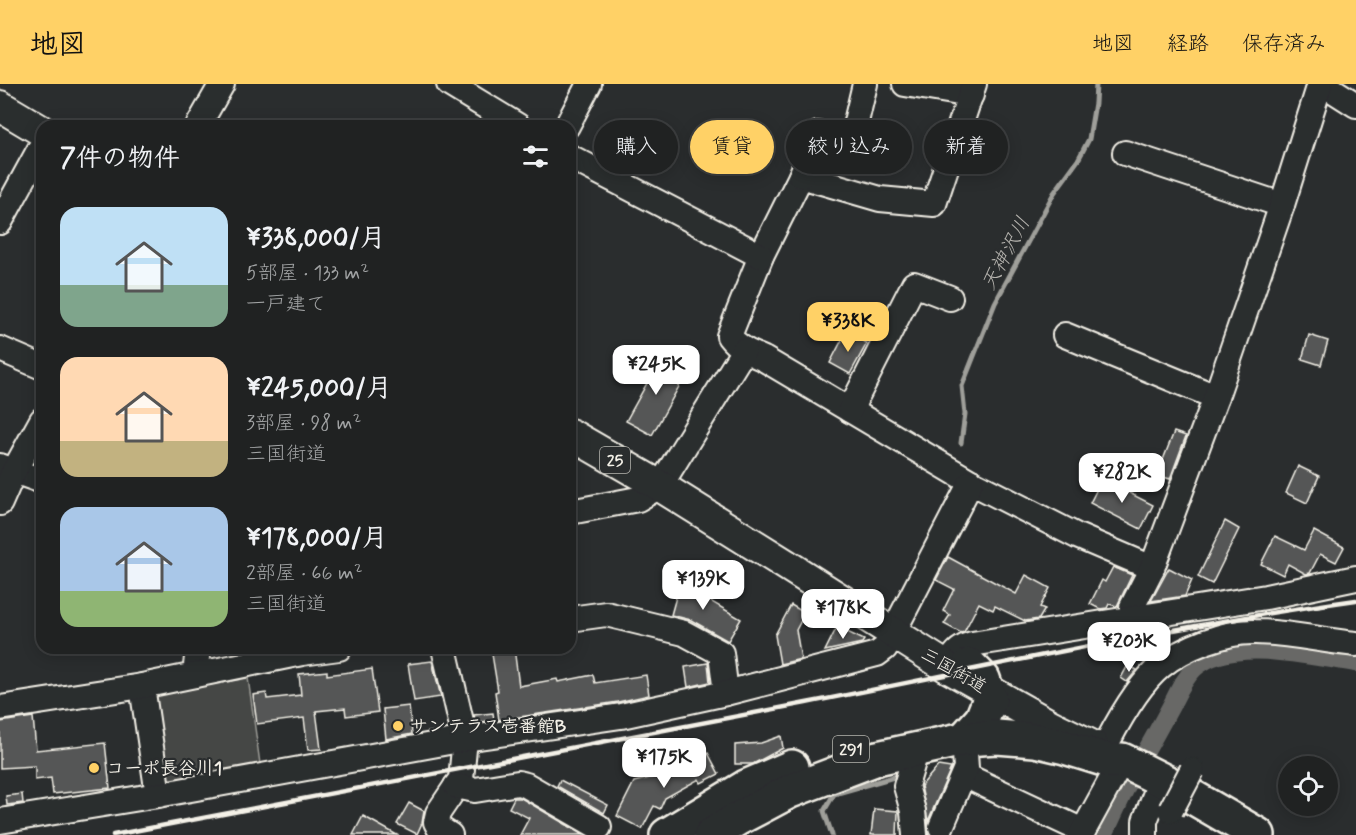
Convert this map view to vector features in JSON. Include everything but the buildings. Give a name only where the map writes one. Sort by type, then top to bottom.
[{"type":"highway","points":[[920,740],[958,714],[967,701],[966,685],[966,687]]},
{"type":"highway","name":"291","points":[[966,687],[1017,718],[1052,726],[1105,744],[1110,761],[1035,740],[997,737],[966,687]]},
{"type":"highway","name":"291","points":[[711,835],[761,805],[800,787],[920,740],[966,687]]},
{"type":"highway","name":"291","points":[[667,835],[746,787],[789,768],[854,748],[920,740]]},
{"type":"highway","name":"三国街道","points":[[1105,744],[1172,789],[1258,835]]},
{"type":"main road","points":[[0,106],[36,127]]},
{"type":"main road","name":"三国街道","points":[[576,437],[660,486],[763,539],[894,627],[966,687],[1105,744]]},
{"type":"main road","name":"三国街道","points":[[1052,726],[1105,744]]},
{"type":"street","points":[[201,120],[222,84]]},
{"type":"street","points":[[449,84],[508,120]]},
{"type":"street","points":[[570,120],[589,84]]},
{"type":"street","points":[[865,84],[851,143],[818,134],[801,176],[761,256],[729,336],[744,350],[764,358],[971,482],[1077,536],[1152,568]]},
{"type":"street","points":[[801,176],[880,199],[934,204],[972,90],[905,84]]},
{"type":"street","points":[[1134,619],[1132,607],[1152,568],[1216,398],[1322,84],[1356,105]]},
{"type":"street","points":[[1125,153],[1282,205]]},
{"type":"street","points":[[0,222],[36,156]]},
{"type":"street","points":[[576,160],[761,256]]},
{"type":"street","points":[[850,410],[914,284],[950,298]]},
{"type":"street","points":[[1065,335],[1216,398]]},
{"type":"street","points":[[0,349],[36,365]]},
{"type":"street","points":[[576,511],[638,499],[660,486],[744,350]]},
{"type":"street","points":[[0,503],[7,469],[36,428]]},
{"type":"street","points":[[7,469],[36,480]]},
{"type":"street","points":[[0,821],[158,795],[465,739],[621,716],[726,693],[878,654],[885,648],[971,482]]},
{"type":"street","points":[[941,827],[966,768],[966,687],[962,647],[1266,597],[1356,578]]},
{"type":"street","points":[[576,618],[606,614],[684,633],[721,653],[726,693]]},
{"type":"street","points":[[964,775],[1082,833],[1105,744],[1146,682],[1160,666],[1201,644],[1221,637],[1254,632],[1356,644]]},
{"type":"street","points":[[195,675],[197,654]]},
{"type":"street","points":[[0,708],[142,686],[297,654]]},
{"type":"street","points":[[445,654],[465,739],[461,779],[438,813],[436,822],[439,828],[450,835]]},
{"type":"street","points":[[142,686],[158,795]]},
{"type":"street","points":[[915,835],[913,811],[906,786],[920,740]]},
{"type":"street","points":[[456,786],[475,790],[518,783],[526,785],[599,827]]},
{"type":"street","points":[[1145,835],[1145,821],[1172,789]]},
{"type":"shaded area","points":[[248,678],[261,771],[165,788],[155,692]]},
{"type":"waterway","name":"天神沢川","points":[[961,443],[965,414],[962,386],[995,303],[1054,193],[1078,160],[1089,139],[1096,84]]},
{"type":"waterway","points":[[1145,753],[1184,681],[1194,669],[1209,659],[1228,653],[1271,651],[1356,663]]},
{"type":"waterway","name":"天神沢川","points":[[832,835],[824,811],[834,794],[901,775]]},
{"type":"waterway","points":[[1104,835],[1132,775]]},
{"type":"railway","points":[[113,835],[633,737],[1149,635],[1356,600]]},
{"type":"place","name":"サンテラス壱番館B","points":[[398,726]]},
{"type":"place","name":"コーポ長谷川1","points":[[94,768]]}]
